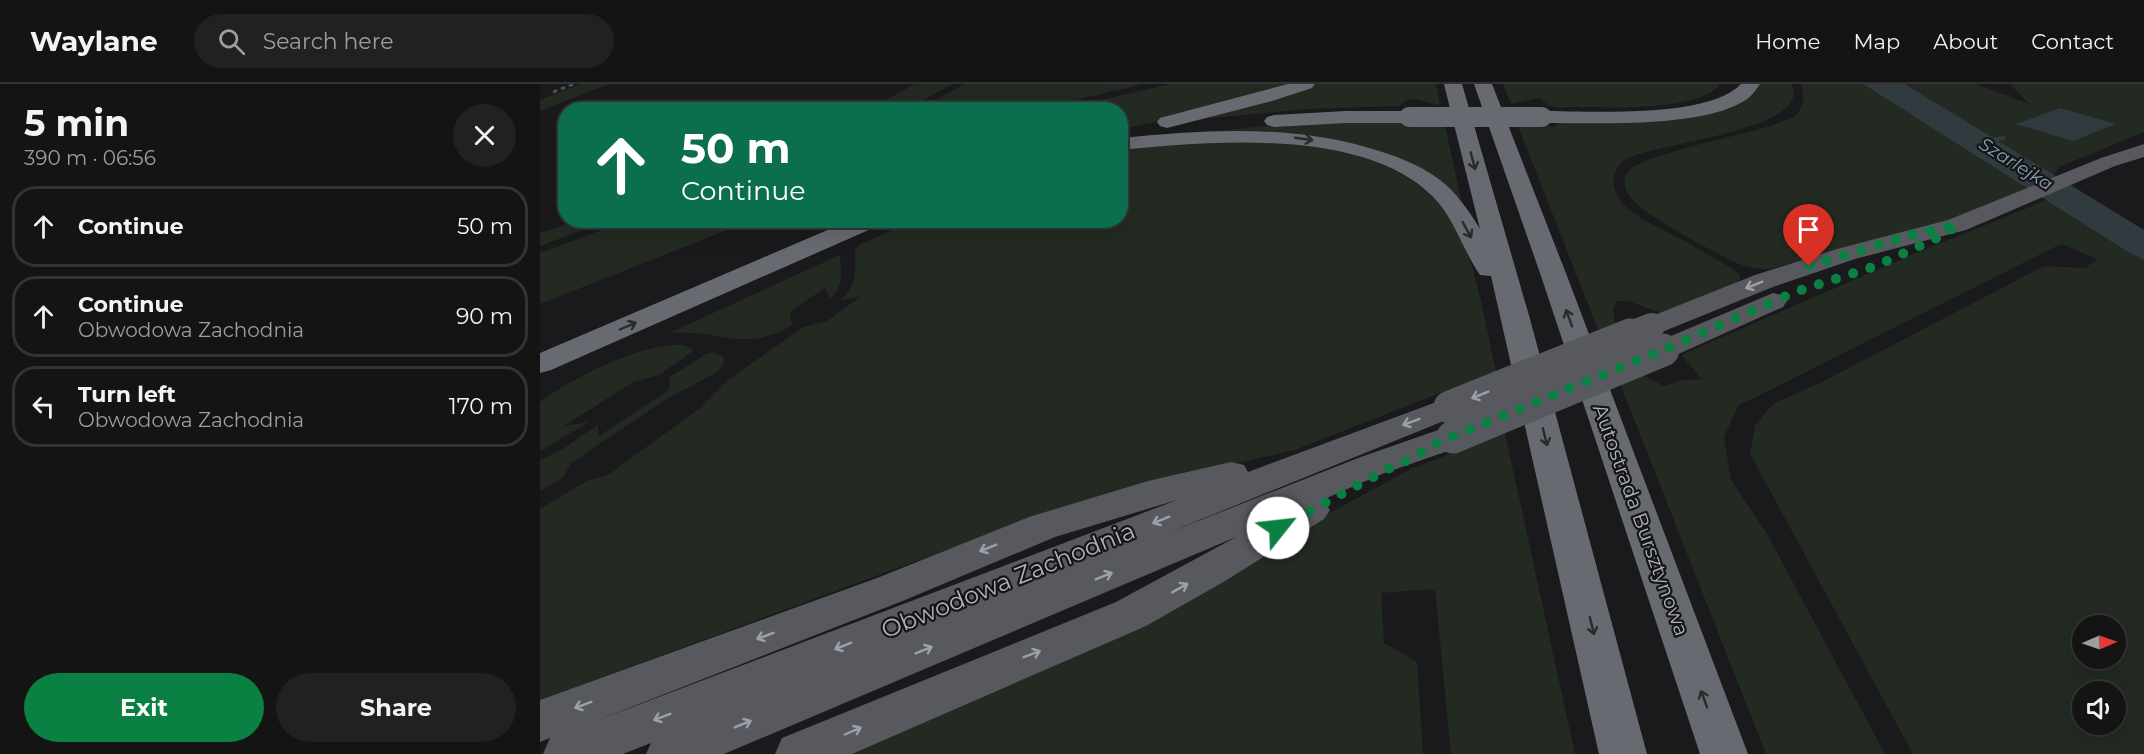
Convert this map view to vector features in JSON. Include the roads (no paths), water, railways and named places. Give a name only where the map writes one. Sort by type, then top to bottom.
[{"type":"highway","points":[[1128,132],[1212,112],[1306,84]]},
{"type":"highway","points":[[1452,84],[1515,319],[1623,754]]},
{"type":"highway","points":[[1539,113],[1672,106],[1709,98],[1721,93],[1729,84]]},
{"type":"highway","points":[[1128,133],[1267,115],[1539,113],[1643,116],[1697,111],[1739,98],[1746,94],[1751,84]]},
{"type":"highway","name":"Autostrada Bursztynowa","points":[[1487,89],[1724,754]]},
{"type":"highway","points":[[1128,142],[1198,129],[1269,121],[1408,113]]},
{"type":"highway","points":[[1128,143],[1208,136],[1272,136],[1339,145],[1396,164],[1425,180],[1447,199],[1459,215],[1515,319]]},
{"type":"highway","points":[[540,343],[811,228]]},
{"type":"highway","points":[[540,364],[854,228]]},
{"type":"main road","points":[[2108,162],[2113,153],[2144,139]]},
{"type":"main road","points":[[799,754],[1131,614],[1211,570],[1278,528],[1413,458],[1447,429],[1657,338],[1876,266],[1939,237],[1958,225],[2108,162],[2144,150]]},
{"type":"main road","name":"Obwodowa Zachodnia","points":[[567,754],[1372,436],[1447,429]]},
{"type":"main road","name":"Obwodowa Zachodnia","points":[[670,754],[1371,466],[1447,429]]},
{"type":"main road","points":[[540,721],[891,588],[1052,524],[1148,494],[1372,436]]},
{"type":"water","name":"Szarlejka","points":[[1863,84],[1905,84],[2144,230],[2144,260],[2128,252]]},
{"type":"water","points":[[2060,108],[2116,124],[2073,141],[2016,124]]},
{"type":"waterway","name":"Szarlejka","points":[[1989,141],[2004,138]]},
{"type":"railway","points":[[553,92],[574,84]]}]
